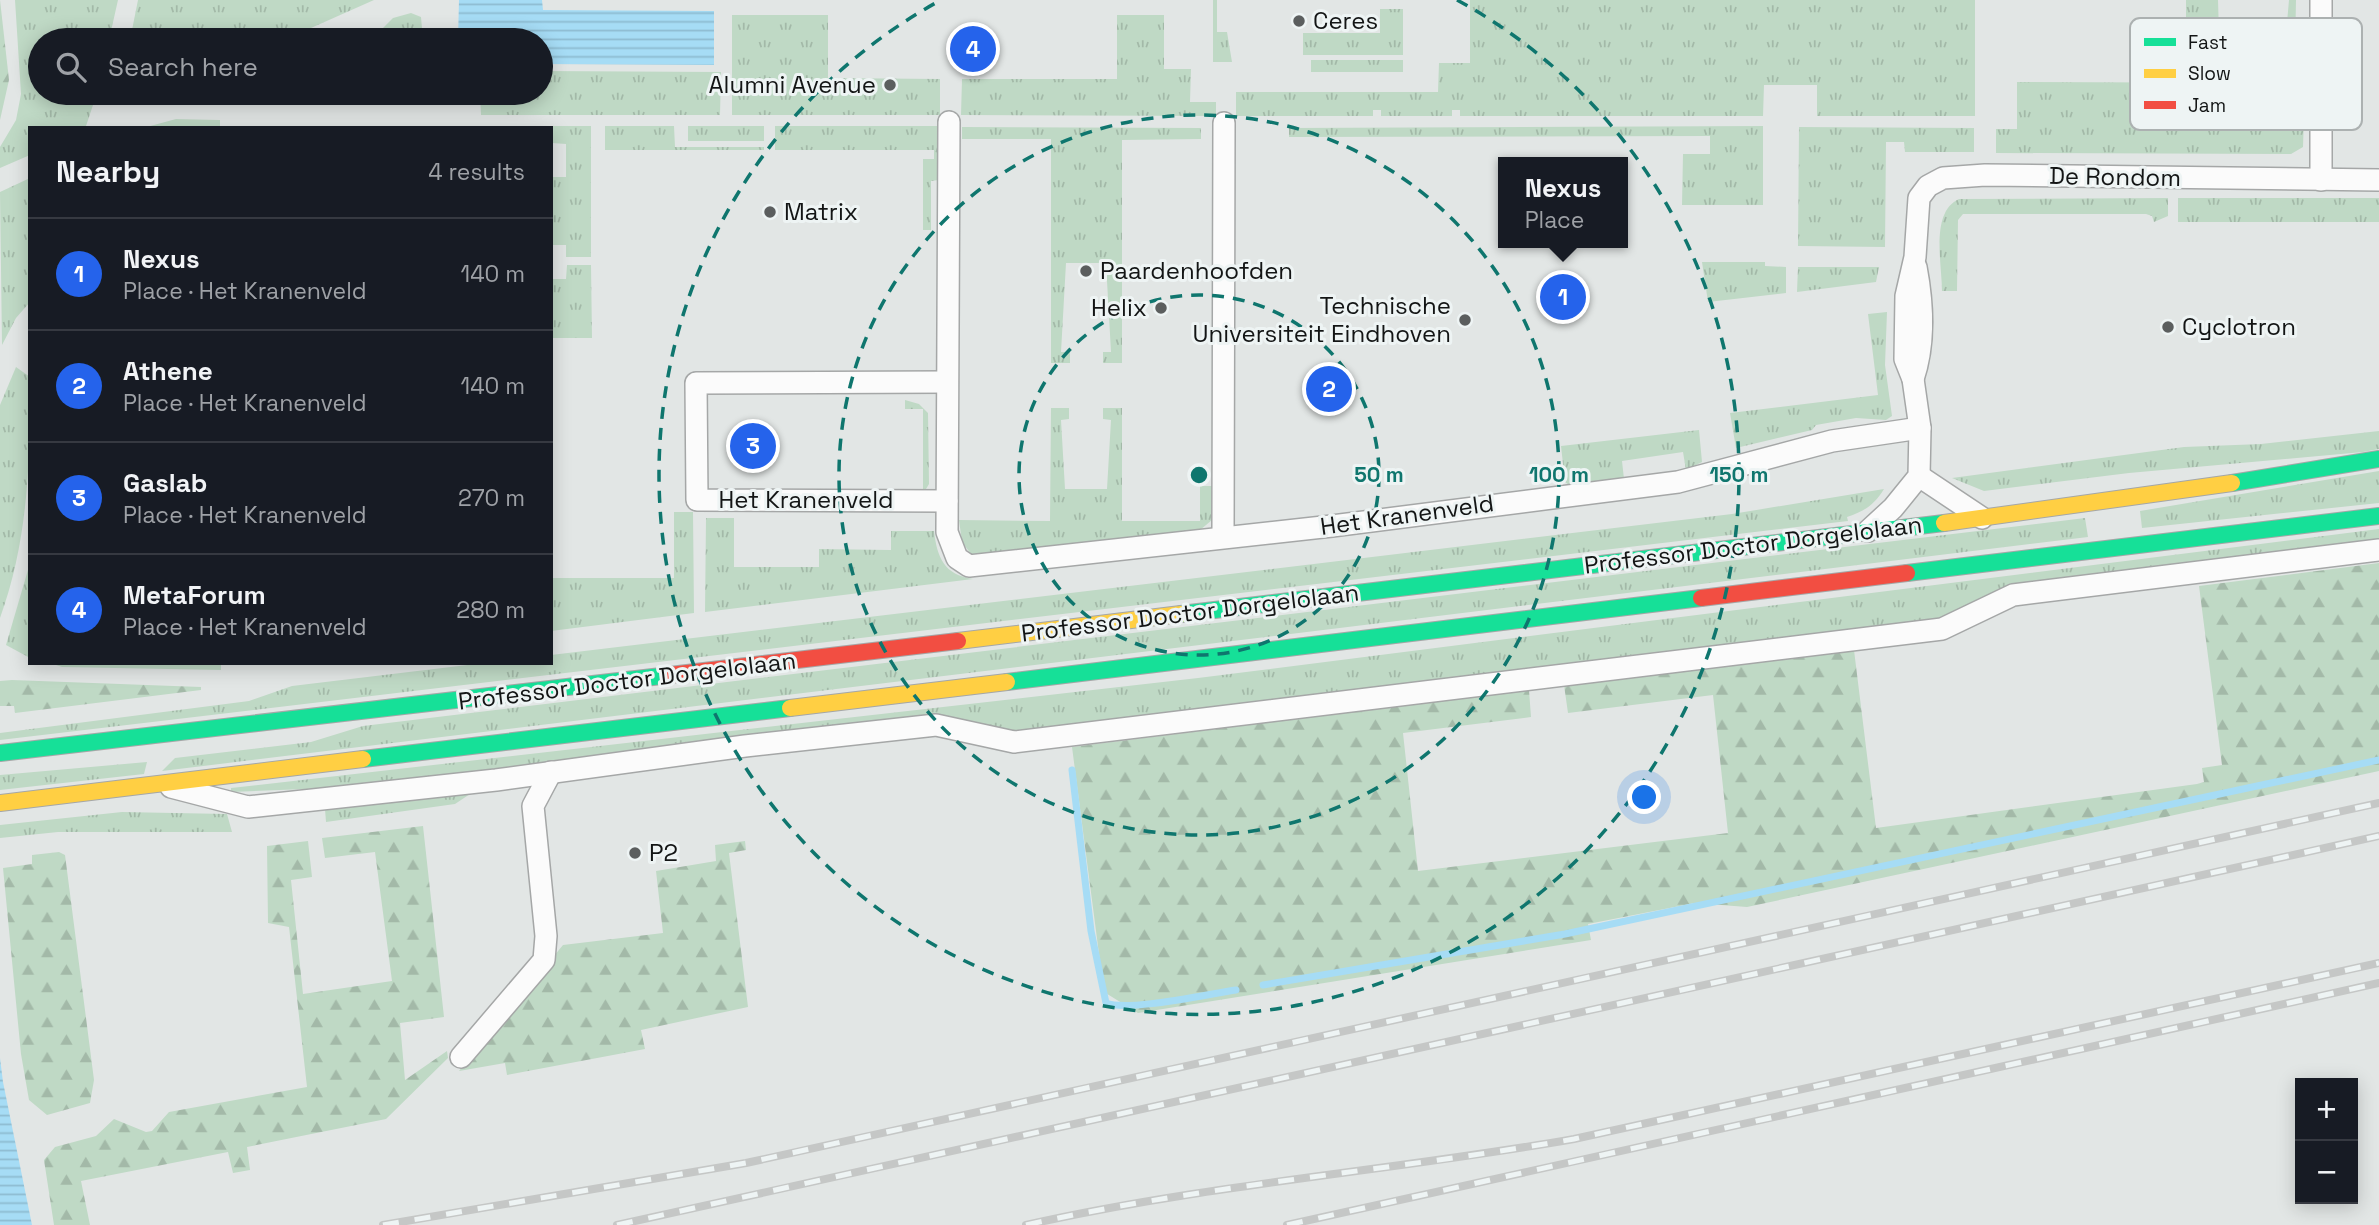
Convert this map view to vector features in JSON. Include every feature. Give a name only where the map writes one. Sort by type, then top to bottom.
[{"type":"main road","name":"Professor Doctor Dorgelolaan","points":[[0,753],[189,733],[1982,518],[2193,490],[2379,459]]},
{"type":"main road","name":"Professor Doctor Dorgelolaan","points":[[0,803],[2379,516]]},
{"type":"main road","points":[[162,784],[155,778],[155,757],[189,733]]},
{"type":"street","points":[[2321,0],[2321,18]]},
{"type":"street","name":"Het Kranenveld","points":[[949,122],[947,501],[950,546],[962,563],[978,567],[1678,482],[1832,441],[1920,428]]},
{"type":"street","points":[[1223,537],[1224,123]]},
{"type":"street","points":[[2321,130],[2321,180]]},
{"type":"street","name":"De Rondom","points":[[1919,476],[1920,428],[1913,379],[1921,347],[1921,290],[1914,257],[1919,198],[1928,186],[1950,177],[2379,180]]},
{"type":"street","name":"Het Kranenveld","points":[[947,382],[696,383],[697,500],[947,501]]},
{"type":"street","points":[[1868,531],[1893,508],[1919,476],[1982,518]]},
{"type":"street","name":"Professor Doctor Dorgelolaan","points":[[162,784],[248,807],[936,725],[1014,742],[1065,737],[1942,629],[2013,595],[2379,550]]},
{"type":"street","points":[[461,1057],[544,960],[546,936],[533,806],[551,772]]},
{"type":"green space","points":[[0,0],[9,80],[0,120]]},
{"type":"green space","points":[[15,0],[118,0],[112,28],[28,28],[28,105],[93,105],[86,126],[28,126],[28,156],[0,168],[0,147],[16,120],[21,94]]},
{"type":"green space","points":[[138,0],[374,0],[311,28],[132,28]]},
{"type":"green space","points":[[1213,0],[1217,0],[1217,32],[1227,32],[1232,62],[1213,62]]},
{"type":"green space","points":[[1470,0],[1975,0],[1975,116],[1817,116],[1817,85],[1764,85],[1763,116],[1460,116],[1460,110],[1452,110],[1452,116],[1381,116],[1381,110],[1373,110],[1373,116],[1236,116],[1236,92],[1438,92],[1439,63],[1470,63]]},
{"type":"green space","points":[[2186,0],[2218,0],[2219,18],[2186,18]]},
{"type":"green space","points":[[2289,0],[2296,0],[2296,18],[2287,18]]},
{"type":"green space","points":[[1380,9],[1403,9],[1403,55],[1303,55],[1303,33],[1380,33]]},
{"type":"green space","points":[[411,13],[421,17],[422,28],[383,28],[393,18]]},
{"type":"green space","points":[[732,15],[828,15],[828,78],[940,79],[940,115],[732,115]]},
{"type":"green space","points":[[1117,15],[1164,15],[1164,69],[1191,69],[1190,102],[1216,102],[1216,116],[961,115],[962,79],[1117,79]]},
{"type":"green space","points":[[1311,60],[1403,60],[1403,72],[1311,72]]},
{"type":"green space","points":[[553,71],[721,72],[720,115],[481,115],[481,105],[553,105]]},
{"type":"green space","points":[[2017,82],[2130,82],[2130,130],[2304,130],[2303,147],[2291,154],[1996,153],[1996,129],[2017,129]]},
{"type":"green space","points":[[176,119],[220,120],[220,126],[150,126]]},
{"type":"green space","points":[[553,126],[591,126],[591,257],[566,257],[566,245],[553,245],[553,177],[566,177],[566,144],[553,143]]},
{"type":"green space","points":[[605,126],[674,126],[675,147],[764,147],[764,150],[605,150]]},
{"type":"green space","points":[[688,126],[764,126],[764,141],[688,141]]},
{"type":"green space","points":[[775,126],[939,126],[939,180],[931,181],[931,230],[923,230],[923,159],[934,159],[934,150],[775,150]]},
{"type":"green space","points":[[1763,126],[1763,205],[1682,205],[1683,154],[1710,154],[1710,136],[1289,137],[1289,128]]},
{"type":"green space","points":[[962,127],[1201,128],[1201,139],[1122,140],[1122,363],[1103,363],[1103,352],[1111,352],[1106,263],[1066,263],[1061,352],[1070,352],[1070,363],[1051,363],[1051,139],[962,139]]},
{"type":"green space","points":[[1799,127],[1974,128],[1974,152],[1905,152],[1904,142],[1886,142],[1885,247],[1798,246]]},
{"type":"green space","points":[[28,179],[28,304],[16,318],[2,345],[0,192]]},
{"type":"green space","points":[[2168,198],[2168,216],[2154,222],[2152,216],[2146,214],[1963,214],[1958,220],[1957,291],[1942,291],[1941,227],[1944,215],[1959,199]]},
{"type":"green space","points":[[2178,198],[2379,198],[2379,222],[2178,222]]},
{"type":"green space","points":[[1702,262],[1765,262],[1765,266],[1786,267],[1786,293],[1708,302]]},
{"type":"green space","points":[[567,265],[591,265],[592,338],[553,338],[553,279],[566,279]]},
{"type":"green space","points":[[1798,267],[1879,267],[1876,282],[1797,292]]},
{"type":"green space","points":[[1887,312],[1885,365],[1892,416],[1886,420],[1856,418],[1816,425],[1812,430],[1736,448],[1730,413],[1878,395],[1868,314]]},
{"type":"green space","points":[[16,367],[28,376],[28,469],[17,558],[0,618],[0,405]]},
{"type":"green space","points":[[905,400],[919,404],[928,413],[929,484],[923,490],[923,409],[905,409]]},
{"type":"green space","points":[[1051,408],[1069,408],[1069,419],[1061,420],[1065,489],[1107,489],[1111,420],[1103,419],[1103,408],[1122,408],[1122,521],[1200,521],[1200,486],[1215,486],[1212,520],[1200,530],[987,555],[971,554],[962,542],[959,520],[1050,521]]},
{"type":"green space","points":[[1699,430],[1702,462],[1686,470],[1683,452],[1622,461],[1624,479],[1569,485],[1565,482],[1561,446]]},
{"type":"green space","points":[[2379,431],[2379,449],[2363,452],[2129,473],[1984,491],[1952,478],[2184,447],[2261,444]]},
{"type":"green space","points":[[2379,471],[2379,503],[2142,528],[2140,511]]},
{"type":"green space","points":[[1884,489],[1868,507],[1847,517],[1848,521],[0,740],[0,733],[249,701],[292,686],[467,665],[553,665],[553,655],[1732,514]]},
{"type":"green space","points":[[674,512],[693,512],[694,613],[553,631],[553,578],[674,578]]},
{"type":"green space","points":[[706,518],[734,518],[734,567],[819,567],[819,549],[891,550],[891,531],[934,531],[937,549],[944,563],[955,573],[973,579],[705,612]]},
{"type":"green space","points":[[2085,518],[2088,537],[162,771],[175,758],[311,742],[363,726]]},
{"type":"green space","points":[[2379,529],[2379,543],[2005,589],[1940,619],[1027,731],[983,728],[381,786],[231,792],[231,788],[1198,678]]},
{"type":"green space","points":[[2379,563],[2379,771],[1747,907],[1695,903],[1588,924],[1591,940],[1138,1013],[1104,992],[1072,747],[1529,690],[1531,717],[1403,733],[1418,871],[1728,833],[1713,695],[1568,713],[1564,685],[1854,650],[1876,828],[2197,784],[2204,782],[2202,768],[2222,765],[2199,586]]},
{"type":"green space","points":[[28,570],[28,657],[6,645]]},
{"type":"green space","points":[[56,665],[221,665],[221,670]]},
{"type":"green space","points":[[0,681],[201,687],[201,690],[15,713],[14,706],[0,706]]},
{"type":"green space","points":[[147,762],[144,774],[0,790],[0,775]]},
{"type":"green space","points":[[476,790],[455,804],[326,822],[325,809]]},
{"type":"green space","points":[[122,812],[227,814],[232,832],[58,832],[0,838],[0,825]]},
{"type":"green space","points":[[423,826],[444,1017],[400,1023],[405,1080],[447,1051],[448,1058],[386,1119],[247,1147],[250,1170],[233,1173],[228,1152],[81,1181],[90,1225],[54,1225],[44,1160],[55,1147],[96,1136],[114,1119],[146,1132],[152,1131],[169,1112],[307,1087],[289,927],[268,923],[267,846],[308,841],[312,877],[291,880],[303,994],[392,981],[375,852],[325,858],[322,838]]},
{"type":"green space","points":[[745,841],[746,850],[729,853],[748,1007],[641,1030],[645,1049],[507,1075],[505,1063],[459,1071],[563,945],[663,933],[656,871],[716,861],[715,845]]},
{"type":"green space","points":[[59,852],[65,855],[94,1080],[90,1103],[47,1115],[29,1100],[21,1054],[3,868],[32,864],[32,855]]},
{"type":"water","points":[[459,0],[542,0],[543,10],[714,11],[714,65],[553,64],[553,28],[458,28]]},
{"type":"water","points":[[0,1058],[3,1082],[32,1225],[0,1225]]},
{"type":"waterway","points":[[1263,985],[1565,934],[2379,760]]},
{"type":"waterway","points":[[1072,770],[1091,931],[1106,1003],[1149,1004],[1236,990]]},
{"type":"railway","points":[[383,1225],[746,1163],[2379,803]]},
{"type":"railway","points":[[617,1225],[2379,836]]},
{"type":"railway","points":[[1026,1225],[1231,1188],[1574,1139],[2379,963]]},
{"type":"railway","points":[[1287,1225],[2379,983]]},
{"type":"traffic: fast","points":[[2232,483],[2379,459]]},
{"type":"traffic: fast","points":[[1907,573],[2379,516]]},
{"type":"traffic: fast","points":[[1181,614],[1944,523]]},
{"type":"traffic: fast","points":[[1007,682],[1701,598]]},
{"type":"traffic: fast","points":[[0,753],[670,675]]},
{"type":"traffic: fast","points":[[363,759],[790,708]]},
{"type":"traffic: slow","points":[[1944,523],[2232,483]]},
{"type":"traffic: slow","points":[[958,641],[1181,614]]},
{"type":"traffic: slow","points":[[790,708],[1007,682]]},
{"type":"traffic: slow","points":[[0,803],[363,759]]},
{"type":"traffic: jam","points":[[1701,598],[1907,573]]},
{"type":"traffic: jam","points":[[670,675],[958,641]]},
{"type":"place","name":"Ceres","points":[[1299,21]]},
{"type":"place","name":"MetaForum","points":[[973,49]]},
{"type":"place","name":"Alumni Avenue","points":[[890,85]]},
{"type":"place","name":"Matrix","points":[[770,212]]},
{"type":"place","name":"Paardenhoofden","points":[[1086,271]]},
{"type":"place","name":"Nexus","points":[[1563,297]]},
{"type":"place","name":"Helix","points":[[1161,308]]},
{"type":"place","name":"Technische Universiteit Eindhoven","points":[[1465,320]]},
{"type":"place","name":"Cyclotron","points":[[2168,327]]},
{"type":"place","name":"Athene","points":[[1329,389]]},
{"type":"place","name":"Gaslab","points":[[753,446]]},
{"type":"place","name":"P2","points":[[635,853]]}]
